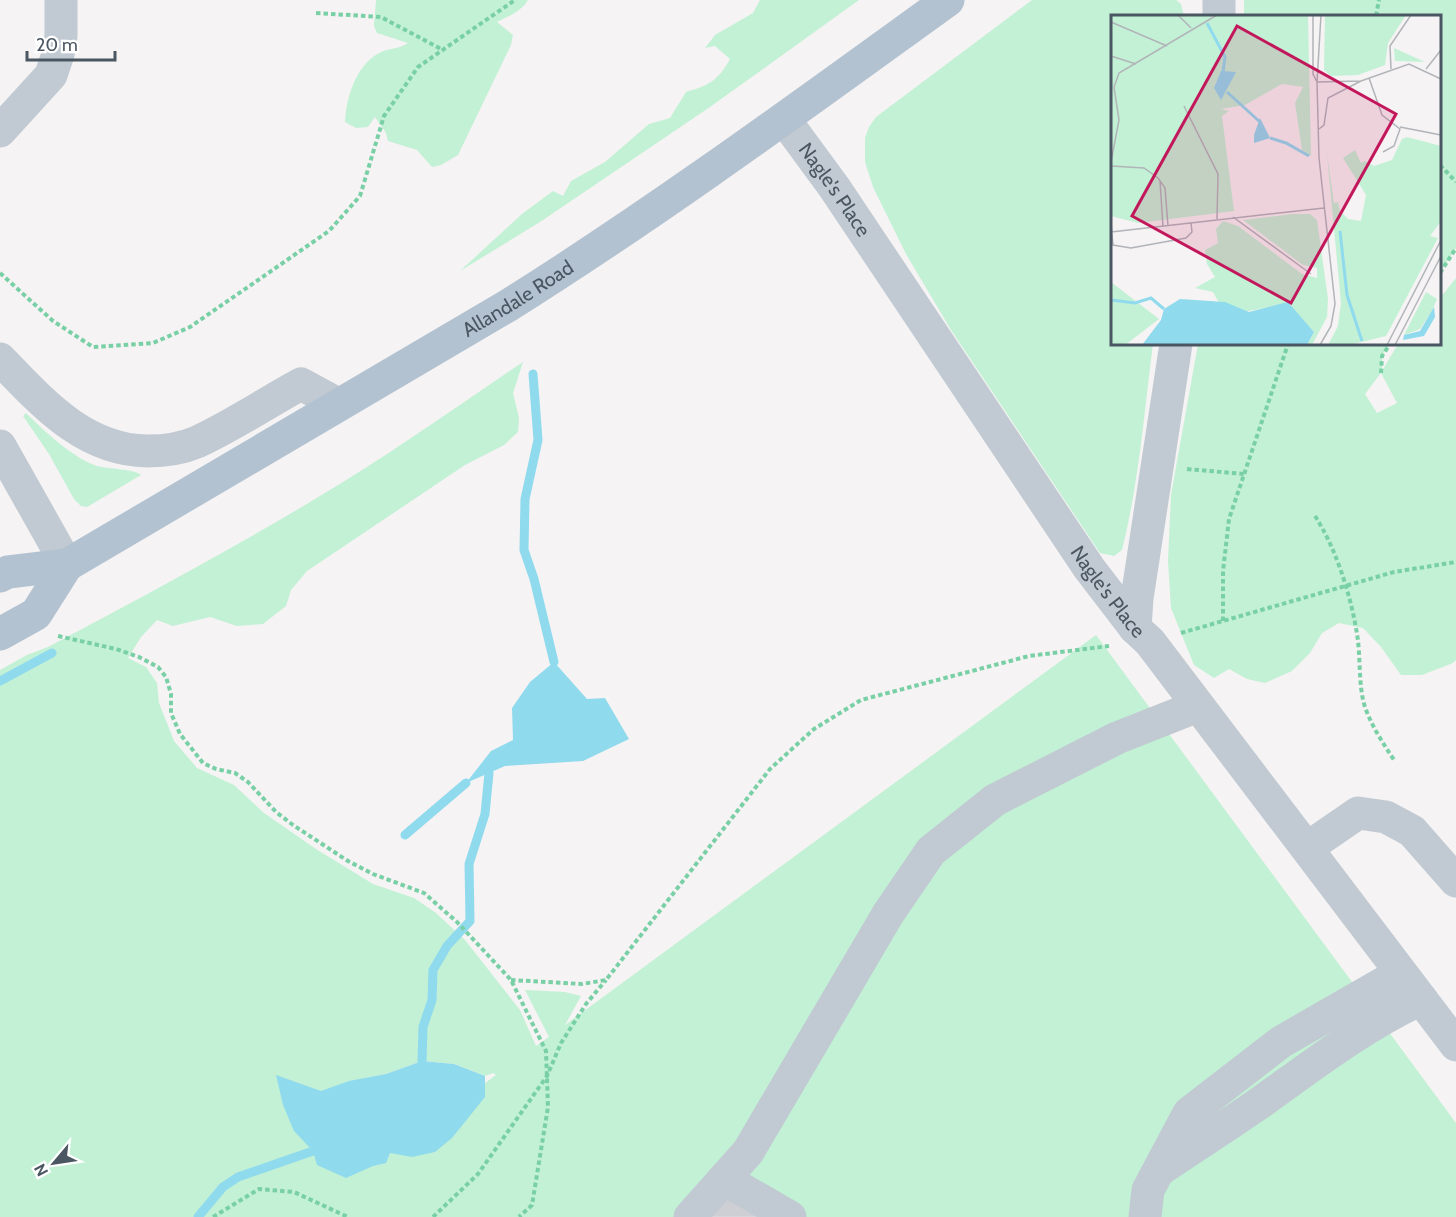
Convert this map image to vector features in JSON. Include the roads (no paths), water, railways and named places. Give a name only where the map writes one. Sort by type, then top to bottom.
[{"type":"main road","name":"Allandale Road","points":[[0,576],[67,565],[509,304],[570,266],[784,119],[948,0]]},
{"type":"main road","name":"Allandale Road","points":[[0,634],[36,614],[67,565]]},
{"type":"street","points":[[0,131],[51,75],[58,54],[61,0]]},
{"type":"street","name":"Nagle's Place","points":[[784,119],[834,187],[1089,568],[1198,706],[1456,1045]]},
{"type":"street","points":[[1142,635],[1137,598],[1176,345]]},
{"type":"street","points":[[0,359],[50,408],[77,430],[101,443],[127,450],[166,451],[195,443],[301,384],[338,405]]},
{"type":"street","points":[[0,446],[67,565]]},
{"type":"street","points":[[690,1217],[748,1152],[888,914],[931,851],[995,800],[1117,738],[1198,706]]},
{"type":"street","points":[[1307,848],[1358,813],[1386,818],[1412,831],[1456,882]]},
{"type":"street","points":[[1145,1217],[1148,1190],[1189,1113],[1281,1042],[1401,973]]},
{"type":"street","points":[[1159,1170],[1237,1119],[1328,1054],[1421,999]]},
{"type":"street","points":[[724,1179],[790,1217]]},
{"type":"water","points":[[554,662],[587,699],[605,698],[629,739],[583,761],[505,766],[466,783],[491,751],[513,740],[512,708],[530,682]]},
{"type":"water","points":[[422,1061],[454,1064],[485,1076],[485,1097],[452,1138],[435,1152],[412,1157],[390,1153],[386,1163],[346,1178],[317,1165],[313,1151],[294,1131],[283,1105],[276,1075],[321,1091],[349,1081],[386,1074]]},
{"type":"waterway","points":[[533,374],[538,440],[525,499],[524,550],[534,579],[554,662]]},
{"type":"waterway","points":[[0,681],[52,653]]},
{"type":"waterway","points":[[422,1061],[423,1027],[432,1000],[433,970],[447,946],[470,921],[469,864],[485,814],[489,773]]},
{"type":"waterway","points":[[405,835],[466,783]]},
{"type":"waterway","points":[[198,1217],[223,1187],[238,1177],[313,1151]]}]
